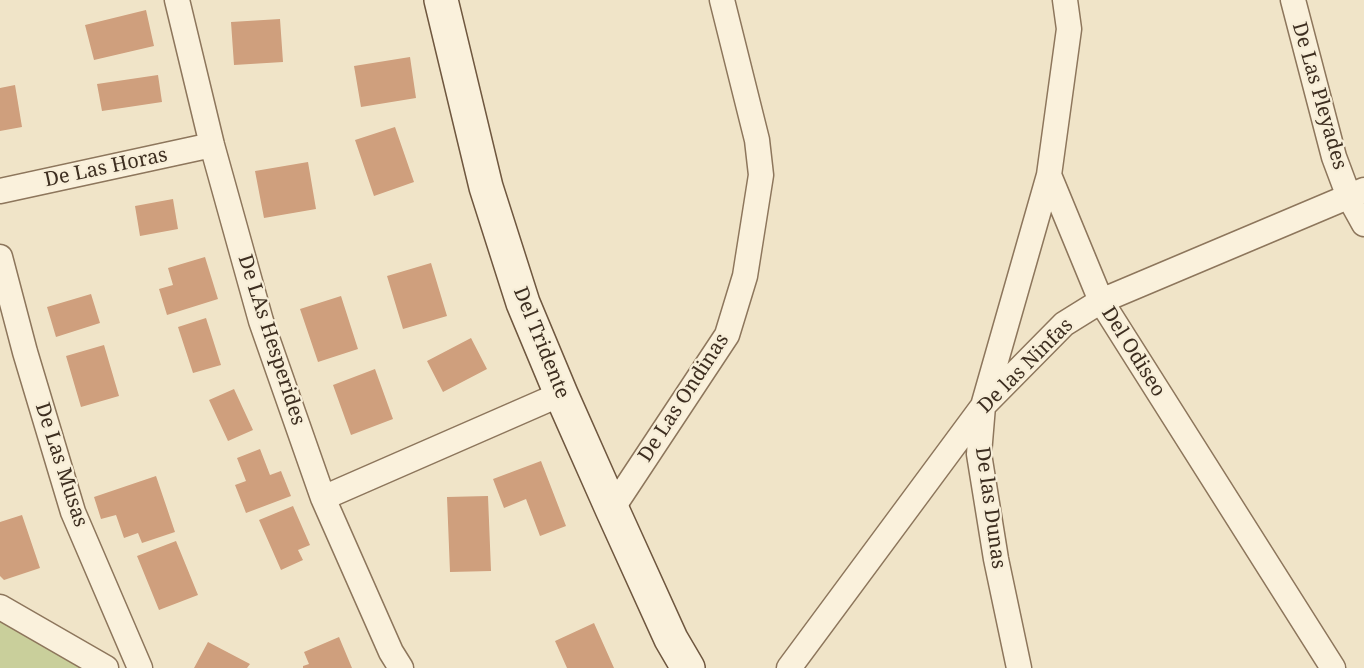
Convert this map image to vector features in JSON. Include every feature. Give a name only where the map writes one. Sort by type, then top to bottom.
[{"type":"main road","name":"Del Tridente","points":[[441,0],[486,187],[523,303],[612,509],[671,639],[688,668]]},
{"type":"street","name":"De LAs Hesperides","points":[[177,0],[212,145],[261,321],[323,498],[401,668]]},
{"type":"street","name":"De Las Ondinas","points":[[612,509],[727,335],[745,276],[761,175],[758,141],[722,0]]},
{"type":"street","points":[[1049,175],[1069,29],[1065,0]]},
{"type":"street","name":"De Las Pleyades","points":[[1293,0],[1334,157],[1357,194],[1364,224]]},
{"type":"street","name":"De Las Horas","points":[[0,190],[212,145]]},
{"type":"street","name":"Del Odiseo","points":[[1049,175],[1101,301],[1333,668]]},
{"type":"street","name":"De las Dunas","points":[[1018,668],[996,559],[979,454],[983,406],[1049,175]]},
{"type":"street","name":"De las Ninfas","points":[[789,668],[983,406],[1064,324],[1101,301],[1357,194]]},
{"type":"street","name":"De Las Musas","points":[[0,257],[25,352],[73,512],[140,668]]},
{"type":"street","points":[[323,498],[561,394]]},
{"type":"street","points":[[0,607],[106,668]]},
{"type":"green space","points":[[0,607],[103,668],[0,668]]},
{"type":"building","points":[[146,10],[154,46],[94,60],[85,25]]},
{"type":"building","points":[[280,19],[283,62],[234,65],[231,22]]},
{"type":"building","points":[[410,57],[416,98],[361,107],[354,66]]},
{"type":"building","points":[[158,75],[162,102],[102,111],[97,84]]},
{"type":"building","points":[[15,85],[22,127],[0,131],[0,88]]},
{"type":"building","points":[[395,127],[414,182],[374,196],[355,140]]},
{"type":"building","points":[[308,162],[316,209],[264,218],[255,171]]},
{"type":"building","points":[[173,199],[178,229],[140,236],[135,206]]},
{"type":"building","points":[[205,257],[218,299],[167,315],[159,289],[173,285],[168,268]]},
{"type":"building","points":[[431,263],[447,316],[403,329],[387,276]]},
{"type":"building","points":[[91,294],[100,323],[56,337],[47,307]]},
{"type":"building","points":[[341,296],[358,349],[318,362],[300,309]]},
{"type":"building","points":[[206,318],[221,365],[193,373],[178,327]]},
{"type":"building","points":[[471,338],[487,369],[443,392],[427,361]]},
{"type":"building","points":[[104,345],[119,396],[81,407],[66,356]]},
{"type":"building","points":[[375,369],[393,419],[351,435],[333,385]]},
{"type":"building","points":[[234,389],[253,430],[228,441],[209,400]]},
{"type":"building","points":[[260,449],[270,475],[281,471],[291,496],[246,513],[235,485],[246,481],[237,458]]},
{"type":"building","points":[[541,461],[566,526],[540,536],[526,499],[504,508],[493,479]]},
{"type":"building","points":[[156,476],[175,532],[142,543],[138,533],[124,538],[116,515],[101,519],[94,497]]},
{"type":"building","points":[[488,496],[491,571],[450,572],[447,497]]},
{"type":"building","points":[[293,506],[310,545],[298,550],[303,560],[281,570],[259,520]]},
{"type":"building","points":[[22,515],[40,568],[4,580],[0,576],[0,522]]},
{"type":"building","points":[[176,541],[198,595],[159,610],[137,556]]},
{"type":"building","points":[[594,623],[614,668],[567,668],[555,641]]},
{"type":"building","points":[[339,637],[352,668],[303,668],[309,664],[304,652]]},
{"type":"building","points":[[208,642],[250,664],[247,668],[194,668]]}]
